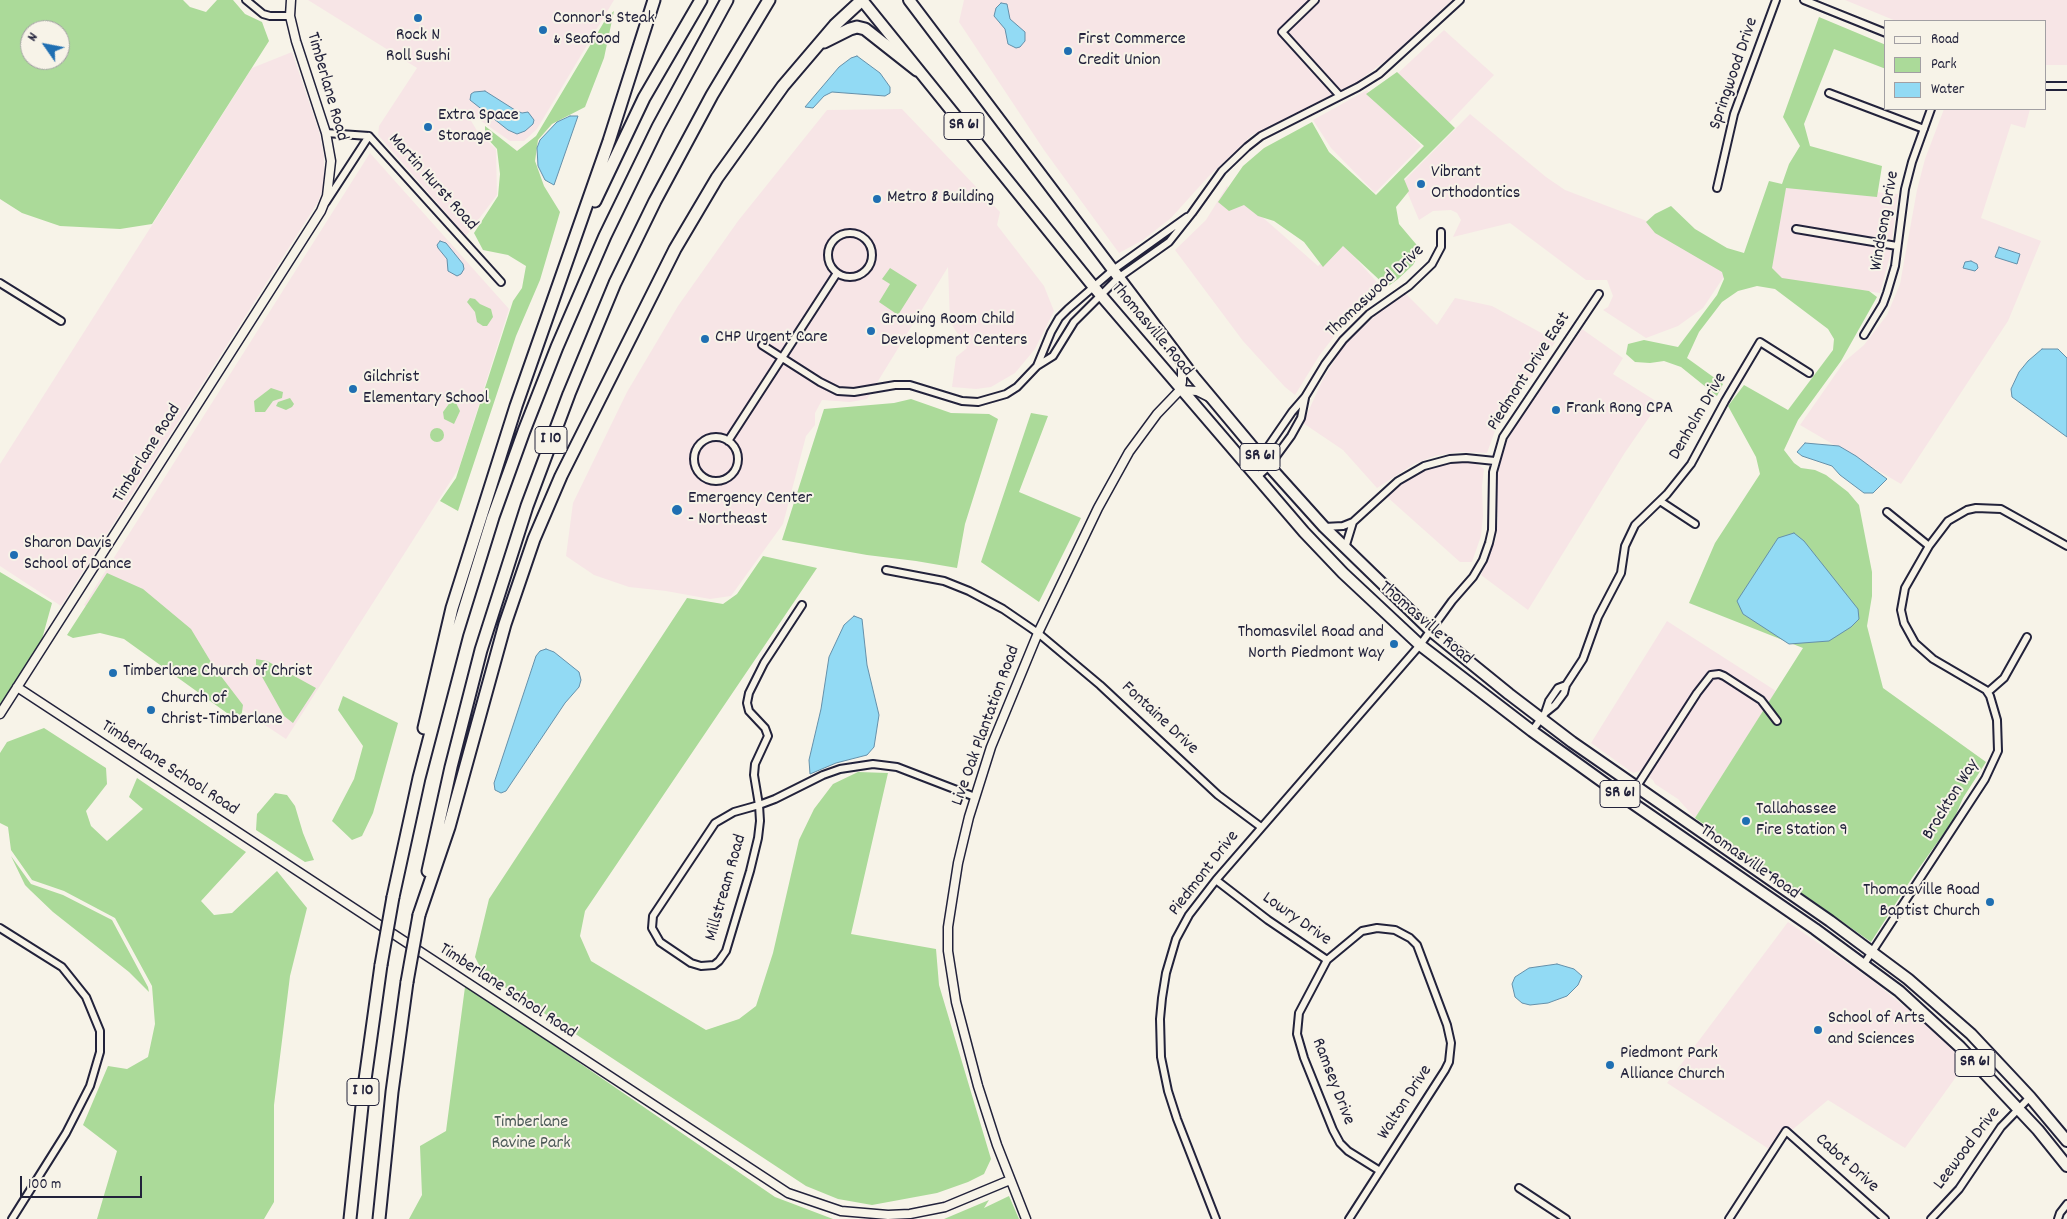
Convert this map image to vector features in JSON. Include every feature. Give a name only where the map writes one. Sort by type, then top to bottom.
[{"type":"highway","points":[[405,838],[424,728],[452,608],[519,397],[562,278],[654,0]]},
{"type":"highway","points":[[562,278],[598,194],[632,122],[701,0]]},
{"type":"highway","name":"I 10","points":[[350,1219],[364,1086],[381,965],[393,897],[428,742],[459,625],[493,517],[529,417],[571,312],[618,209],[672,100],[727,0]]},
{"type":"highway","name":"I 10","points":[[379,1219],[392,1092],[407,982],[419,915],[451,767],[481,650],[524,514],[563,408],[607,301],[651,208],[712,95],[770,0]]},
{"type":"highway","points":[[419,915],[448,827],[505,624],[534,539],[561,476],[675,249],[703,200],[756,121],[816,47],[862,0]]},
{"type":"highway","points":[[816,47],[850,29],[862,28],[872,32],[917,70]]},
{"type":"main road","name":"Thomasville Road","points":[[862,0],[1101,296],[1180,390],[1332,562],[1420,644],[1532,731],[1628,800],[1771,898],[1899,991],[1931,1020],[2018,1108],[2067,1166]]},
{"type":"main road","name":"Thomasville Road","points":[[908,0],[1182,361],[1261,457],[1345,548],[1430,630],[1543,716],[1572,742],[1638,786],[1872,951],[1971,1034],[2030,1097],[2067,1141]]},
{"type":"main road","points":[[1332,562],[1345,548]]},
{"type":"main road","points":[[1693,844],[1701,831]]},
{"type":"main road","points":[[1771,898],[1780,886]]},
{"type":"street","points":[[246,0],[263,14],[290,16]]},
{"type":"street","name":"Timberlane Road","points":[[291,0],[290,16],[296,41],[326,133],[331,161],[331,176],[327,196],[321,211]]},
{"type":"street","points":[[1315,0],[1282,32],[1340,96]]},
{"type":"street","points":[[1037,366],[1059,318],[1093,286],[1170,242],[1222,171],[1247,147],[1261,136],[1379,74],[1460,0]]},
{"type":"street","name":"Springwood Drive","points":[[1717,188],[1734,114],[1776,0]]},
{"type":"street","points":[[1804,0],[1884,32]]},
{"type":"street","points":[[2047,86],[2067,86]]},
{"type":"street","points":[[1829,93],[1924,129]]},
{"type":"street","name":"Windsong Drive","points":[[1864,335],[1883,304],[1895,266],[1905,189],[1931,110]]},
{"type":"street","name":"Martin Hurst Road","points":[[326,133],[369,136],[501,282]]},
{"type":"street","name":"Timberlane Road","points":[[0,714],[369,136]]},
{"type":"street","points":[[762,345],[820,382],[838,391],[854,392],[895,385],[910,385],[962,401],[978,402],[1006,394],[1017,387],[1037,366],[1053,356],[1068,329],[1101,296],[1115,274],[1192,214]]},
{"type":"street","points":[[1796,229],[1897,246]]},
{"type":"street","name":"Thomaswood Drive","points":[[1249,469],[1261,457],[1292,412],[1306,397],[1329,359],[1358,325],[1381,305],[1409,286],[1432,264],[1441,247],[1441,232]]},
{"type":"street","points":[[842,234],[853,234],[861,237],[867,242],[871,250],[870,260],[865,270],[859,275],[850,277],[837,273],[831,267],[828,258],[831,243],[842,234]]},
{"type":"street","points":[[728,441],[837,273]]},
{"type":"street","points":[[0,283],[61,321]]},
{"type":"street","name":"Piedmont Drive East","points":[[1430,630],[1452,601],[1473,578],[1484,557],[1492,530],[1492,483],[1495,461],[1503,437],[1599,294]]},
{"type":"street","name":"Denholm Drive","points":[[1532,731],[1564,693],[1566,685],[1583,659],[1598,617],[1621,573],[1625,546],[1629,536],[1639,520],[1660,501],[1691,464],[1760,342],[1809,373]]},
{"type":"street","points":[[1182,361],[1180,390],[1198,391],[1211,397]]},
{"type":"street","name":"Live Oak Plantation Road","points":[[1026,1219],[1010,1180],[965,1041],[952,985],[948,951],[950,903],[975,797],[1008,704],[1038,633],[1113,480],[1142,432],[1180,390]]},
{"type":"street","name":"Thomaswood Drive","points":[[1257,477],[1269,466],[1291,436],[1301,418],[1306,397]]},
{"type":"street","points":[[711,438],[721,438],[728,441],[735,448],[738,455],[735,470],[726,479],[720,481],[704,478],[694,462],[697,448],[704,441],[711,438]]},
{"type":"street","points":[[1324,527],[1343,526],[1353,522],[1398,481],[1424,466],[1450,459],[1466,458],[1495,461]]},
{"type":"street","points":[[1660,501],[1695,524]]},
{"type":"street","points":[[2027,637],[2004,678],[1988,692],[1924,653],[1915,643],[1904,623],[1901,610],[1904,593],[1929,546],[1948,521],[1956,515],[1976,508],[1992,508],[2012,514],[2067,546]]},
{"type":"street","points":[[1887,512],[1929,546]]},
{"type":"street","points":[[1345,548],[1353,522]]},
{"type":"street","points":[[886,570],[926,576],[954,584],[1003,609],[1038,633]]},
{"type":"street","name":"Millstream Road","points":[[802,605],[764,663],[749,693],[747,703],[749,711],[765,728],[768,736],[755,764],[754,775],[759,805],[760,821],[758,838],[726,951],[720,962],[714,965],[701,966],[691,962],[660,942],[652,928],[652,916],[715,823],[734,812],[759,805],[775,799],[823,775],[840,769],[873,764],[897,767],[975,797]]},
{"type":"street","name":"Piedmont Drive","points":[[1216,1219],[1168,1091],[1161,1057],[1160,1019],[1166,973],[1176,939],[1189,915],[1216,880],[1420,644],[1430,630]]},
{"type":"street","name":"Fontaine Drive","points":[[1038,633],[1100,685],[1218,795],[1261,827]]},
{"type":"street","points":[[1628,800],[1697,693],[1711,675],[1719,674],[1724,676],[1761,700],[1777,721]]},
{"type":"street","name":"Timberlane School Road","points":[[17,687],[788,1193],[841,1210],[888,1216],[945,1207],[1010,1180]]},
{"type":"street","name":"Brockton Way","points":[[1864,964],[1985,779],[1998,751],[1998,720],[1988,692]]},
{"type":"street","name":"Lowry Drive","points":[[1216,880],[1268,920],[1327,960],[1362,931],[1390,928],[1412,940]]},
{"type":"street","points":[[0,928],[62,967],[86,997],[100,1031],[100,1052],[90,1086],[66,1133],[12,1219]]},
{"type":"street","name":"Walton Drive","points":[[1349,1219],[1445,1070],[1448,1062],[1451,1043],[1448,1025],[1417,945],[1412,940]]},
{"type":"street","name":"Ramsey Drive","points":[[1327,960],[1299,1013],[1297,1034],[1304,1058],[1333,1130],[1340,1142],[1348,1151],[1380,1171]]},
{"type":"street","name":"Leewood Drive","points":[[1931,1219],[1959,1189],[2001,1127],[2030,1097]]},
{"type":"street","name":"Cabot Drive","points":[[1729,1219],[1786,1131],[1885,1219]]},
{"type":"street","points":[[1520,1188],[1566,1219]]},
{"type":"street","points":[[2058,1219],[2067,1204]]},
{"type":"shaded area","points":[[308,0],[614,0],[537,129],[524,141],[510,141],[464,109],[479,134],[496,149],[497,195],[466,236],[378,135],[379,126],[417,68]]},
{"type":"shaded area","points":[[964,0],[1452,0],[1389,58],[1357,82],[1252,135],[1208,177],[1171,218],[1143,240],[1119,253],[1044,150],[959,22]]},
{"type":"shaded area","points":[[1845,0],[2067,0],[2067,65],[2047,65],[2047,20],[1894,20]]},
{"type":"shaded area","points":[[1444,30],[1494,75],[1447,125],[1397,74]]},
{"type":"shaded area","points":[[292,52],[319,131],[324,156],[324,185],[318,202],[61,606],[0,566],[0,464],[252,68]]},
{"type":"shaded area","points":[[1367,90],[1421,146],[1375,193],[1331,148],[1313,120]]},
{"type":"shaded area","points":[[902,109],[1000,212],[997,225],[1044,286],[1054,311],[1035,349],[1015,373],[991,387],[976,389],[952,387],[956,357],[967,348],[950,322],[948,267],[867,399],[850,402],[822,400],[815,413],[815,425],[806,436],[783,524],[731,596],[710,599],[629,587],[594,575],[566,556],[573,503],[627,392],[678,306],[738,221],[827,110]]},
{"type":"shaded area","points":[[1944,110],[2030,110],[2025,128],[2011,124],[1981,218],[2041,241],[2008,321],[1901,484],[1800,425],[1844,362],[1864,345],[1887,315],[1900,284],[1917,190],[1925,159]]},
{"type":"shaded area","points":[[1470,114],[1546,177],[1565,190],[1652,223],[1727,272],[1703,308],[1678,326],[1646,338],[1603,310],[1608,307],[1613,296],[1607,280],[1586,280],[1510,223],[1453,237],[1461,220],[1457,213],[1451,210],[1433,211],[1419,220],[1403,182]]},
{"type":"shaded area","name":"Gilchrist Elementary School","points":[[370,153],[509,309],[459,468],[286,739],[84,605]]},
{"type":"shaded area","points":[[1784,184],[1898,194],[1890,256],[1880,293],[1765,277]]},
{"type":"shaded area","points":[[1227,186],[1318,266],[1342,243],[1384,290],[1339,330],[1319,356],[1295,395],[1285,387],[1243,341],[1175,250],[1206,220]]},
{"type":"shaded area","points":[[1405,293],[1437,325],[1455,298],[1492,306],[1556,341],[1495,431],[1487,453],[1459,452],[1435,456],[1414,464],[1377,488],[1343,450],[1303,423],[1323,379],[1344,345],[1377,314]]},
{"type":"shaded area","points":[[1582,329],[1623,358],[1613,374],[1659,403],[1624,454],[1528,610],[1481,575],[1496,539],[1498,519],[1496,490],[1500,459],[1508,439],[1522,415]]},
{"type":"shaded area","points":[[1465,462],[1477,464],[1484,469],[1481,536],[1472,562],[1460,562],[1386,496],[1418,473],[1440,465]]},
{"type":"shaded area","points":[[1667,621],[1776,691],[1695,818],[1678,799],[1655,784],[1653,780],[1640,771],[1633,773],[1591,743]]},
{"type":"shaded area","name":"School of Arts and Sciences","points":[[1788,922],[1873,981],[1921,1020],[1966,1063],[1905,1148],[1828,1100],[1792,1130],[1786,1126],[1769,1149],[1667,1083]]},
{"type":"green space","points":[[0,0],[183,0],[190,7],[206,12],[217,0],[233,0],[245,14],[262,22],[269,41],[152,224],[120,229],[60,226],[22,213],[0,199]]},
{"type":"green space","points":[[614,11],[604,58],[585,107],[552,124],[538,140],[535,161],[544,186],[560,212],[540,280],[516,336],[458,511],[440,501],[456,478],[513,301],[522,288],[526,266],[508,255],[483,250],[474,233],[498,196],[500,174],[497,149],[485,136],[485,126],[517,151],[536,136],[607,17]]},
{"type":"green space","points":[[1819,17],[1884,44],[1884,68],[1834,49],[1804,124],[1810,146],[1882,166],[1877,197],[1786,188],[1772,268],[1782,278],[1869,291],[1877,297],[1841,361],[1798,420],[1784,450],[1794,463],[1801,468],[1815,470],[1826,475],[1848,492],[1859,505],[1872,572],[1872,596],[1867,626],[1883,688],[1986,762],[1963,798],[1954,819],[1912,878],[1871,942],[1695,818],[1803,648],[1689,603],[1715,543],[1760,474],[1756,457],[1728,406],[1744,385],[1788,410],[1833,350],[1834,339],[1828,329],[1775,289],[1757,286],[1738,291],[1722,302],[1699,332],[1687,358],[1723,384],[1717,396],[1681,367],[1664,361],[1650,363],[1635,362],[1626,354],[1628,344],[1644,340],[1678,347],[1717,295],[1724,279],[1722,272],[1655,233],[1646,222],[1655,214],[1671,206],[1695,229],[1727,248],[1744,253],[1769,181],[1782,184],[1789,164],[1800,146],[1783,117]]},
{"type":"green space","points":[[1397,72],[1455,128],[1404,179],[1409,191],[1396,207],[1399,224],[1421,250],[1413,265],[1387,287],[1343,246],[1323,267],[1304,242],[1274,221],[1258,216],[1244,205],[1229,211],[1218,202],[1243,166],[1264,148],[1312,122],[1329,152],[1376,195],[1424,146],[1366,94]]},
{"type":"green space","points":[[890,268],[917,285],[898,315],[879,302],[890,284],[882,279]]},
{"type":"green space","points":[[470,298],[491,309],[493,317],[487,326],[477,322],[475,312],[467,302]]},
{"type":"green space","points":[[271,388],[283,392],[282,398],[273,401],[265,412],[255,412],[254,401]]},
{"type":"green space","points":[[290,398],[294,404],[292,407],[286,410],[276,406],[278,402]]},
{"type":"green space","points":[[911,399],[951,413],[989,414],[998,419],[965,524],[957,568],[782,540],[824,409],[894,403]]},
{"type":"green space","points":[[451,401],[456,403],[460,411],[454,424],[444,419],[443,412]]},
{"type":"green space","points":[[1031,413],[1048,416],[1019,492],[1081,518],[1039,602],[981,562]]},
{"type":"green space","points":[[437,428],[442,430],[444,435],[442,440],[437,442],[432,440],[430,435],[432,430]]},
{"type":"green space","points":[[763,556],[817,568],[585,911],[580,936],[591,961],[706,1030],[739,1019],[756,1006],[773,953],[799,840],[814,809],[833,784],[858,772],[888,773],[851,934],[936,949],[939,985],[991,1159],[984,1174],[937,1193],[872,1205],[838,1199],[806,1186],[483,973],[475,957],[489,899],[687,598],[723,604],[737,594]]},
{"type":"green space","points":[[0,572],[52,603],[42,639],[0,705]]},
{"type":"green space","points":[[107,573],[143,589],[191,629],[214,667],[243,705],[241,719],[238,721],[124,639],[100,633],[73,638],[67,635]]},
{"type":"green space","points":[[256,659],[267,661],[316,688],[293,723],[284,716],[256,666]]},
{"type":"green space","points":[[343,696],[398,723],[373,813],[362,836],[352,840],[332,821],[354,779],[363,746],[338,710]]},
{"type":"green space","points":[[44,728],[106,768],[107,784],[86,811],[91,826],[107,841],[143,809],[129,797],[137,778],[246,852],[201,901],[214,915],[232,913],[277,871],[307,908],[290,976],[274,1105],[274,1202],[264,1219],[97,1219],[117,1151],[83,1125],[108,1066],[127,1069],[148,1057],[155,1024],[152,986],[115,918],[64,891],[32,880],[11,850],[8,827],[0,823],[0,753],[7,742]]},
{"type":"green space","points":[[275,793],[287,795],[295,806],[314,860],[305,862],[256,830],[257,814]]},
{"type":"green space","points":[[11,856],[31,884],[63,895],[112,920],[149,992],[129,972],[53,912],[31,891],[25,885]]},
{"type":"green space","name":"Timberlane Ravine Park","points":[[465,987],[473,990],[775,1197],[833,1219],[409,1219],[422,1195],[420,1146],[446,1131]]},
{"type":"green space","points":[[1009,1196],[1019,1219],[944,1219],[989,1200],[984,1208]]},
{"type":"water","points":[[1001,3],[1007,4],[1010,19],[1025,32],[1025,41],[1020,47],[1016,48],[1008,44],[1005,29],[994,16],[996,8]]},
{"type":"water","points":[[857,56],[880,73],[890,87],[890,93],[885,96],[832,92],[824,96],[813,108],[805,107],[839,67]]},
{"type":"water","points":[[485,91],[515,110],[522,113],[528,112],[534,120],[533,124],[525,131],[517,134],[508,130],[470,100],[471,94],[474,92]]},
{"type":"water","points":[[570,116],[578,116],[554,185],[545,180],[538,166],[537,148],[540,140],[557,122]]},
{"type":"water","points":[[440,241],[446,243],[463,264],[464,269],[461,274],[457,276],[448,271],[447,259],[437,245]]},
{"type":"water","points":[[1999,247],[2020,254],[2017,264],[1995,257]]},
{"type":"water","points":[[1971,261],[1977,264],[1978,268],[1975,271],[1963,268],[1965,262]]},
{"type":"water","points":[[2042,349],[2058,349],[2067,358],[2067,437],[2012,397],[2011,389],[2019,372]]},
{"type":"water","points":[[1805,443],[1839,446],[1887,479],[1873,493],[1864,493],[1840,475],[1832,466],[1802,456],[1797,452]]},
{"type":"water","points":[[1794,533],[1804,541],[1858,609],[1859,619],[1851,627],[1829,641],[1789,644],[1743,614],[1737,601],[1778,538]]},
{"type":"water","points":[[854,616],[862,619],[867,665],[879,715],[874,747],[867,755],[836,763],[810,774],[809,760],[821,709],[829,657],[844,625]]},
{"type":"water","points":[[546,649],[554,652],[579,672],[581,680],[579,687],[565,703],[506,791],[501,793],[495,790],[494,783],[536,656],[540,651]]},
{"type":"water","points":[[1557,964],[1574,969],[1582,976],[1578,985],[1567,996],[1548,1003],[1530,1005],[1522,1003],[1515,997],[1512,984],[1515,977],[1529,968]]},
{"type":"place","name":"Rock N Roll Sushi","points":[[418,18]]},
{"type":"place","name":"Connor's Steak & Seafood","points":[[543,30]]},
{"type":"place","name":"First Commerce Credit Union","points":[[1068,51]]},
{"type":"place","name":"Extra Space Storage","points":[[428,127]]},
{"type":"place","name":"Vibrant Orthodontics","points":[[1421,184]]},
{"type":"place","name":"Metro 8 Building","points":[[877,199]]},
{"type":"place","name":"Growing Room Child Development Centers","points":[[871,331]]},
{"type":"place","name":"CHP Urgent Care","points":[[705,339]]},
{"type":"place","name":"Gilchrist Elementary School","points":[[353,389]]},
{"type":"place","name":"Frank Rong CPA","points":[[1556,410]]},
{"type":"place","name":"Emergency Center - Northeast","points":[[677,510]]},
{"type":"place","name":"Sharon Davis School of Dance","points":[[14,555]]},
{"type":"place","name":"Thomasvilel Road and North Piedmont Way","points":[[1394,644]]},
{"type":"place","name":"Timberlane Church of Christ","points":[[113,673]]},
{"type":"place","name":"Church of Christ-Timberlane","points":[[151,710]]},
{"type":"place","name":"Tallahassee Fire Station 9","points":[[1746,821]]},
{"type":"place","name":"Thomasville Road Baptist Church","points":[[1990,902]]},
{"type":"place","name":"School of Arts and Sciences","points":[[1818,1030]]},
{"type":"place","name":"Piedmont Park Alliance Church","points":[[1610,1065]]}]
